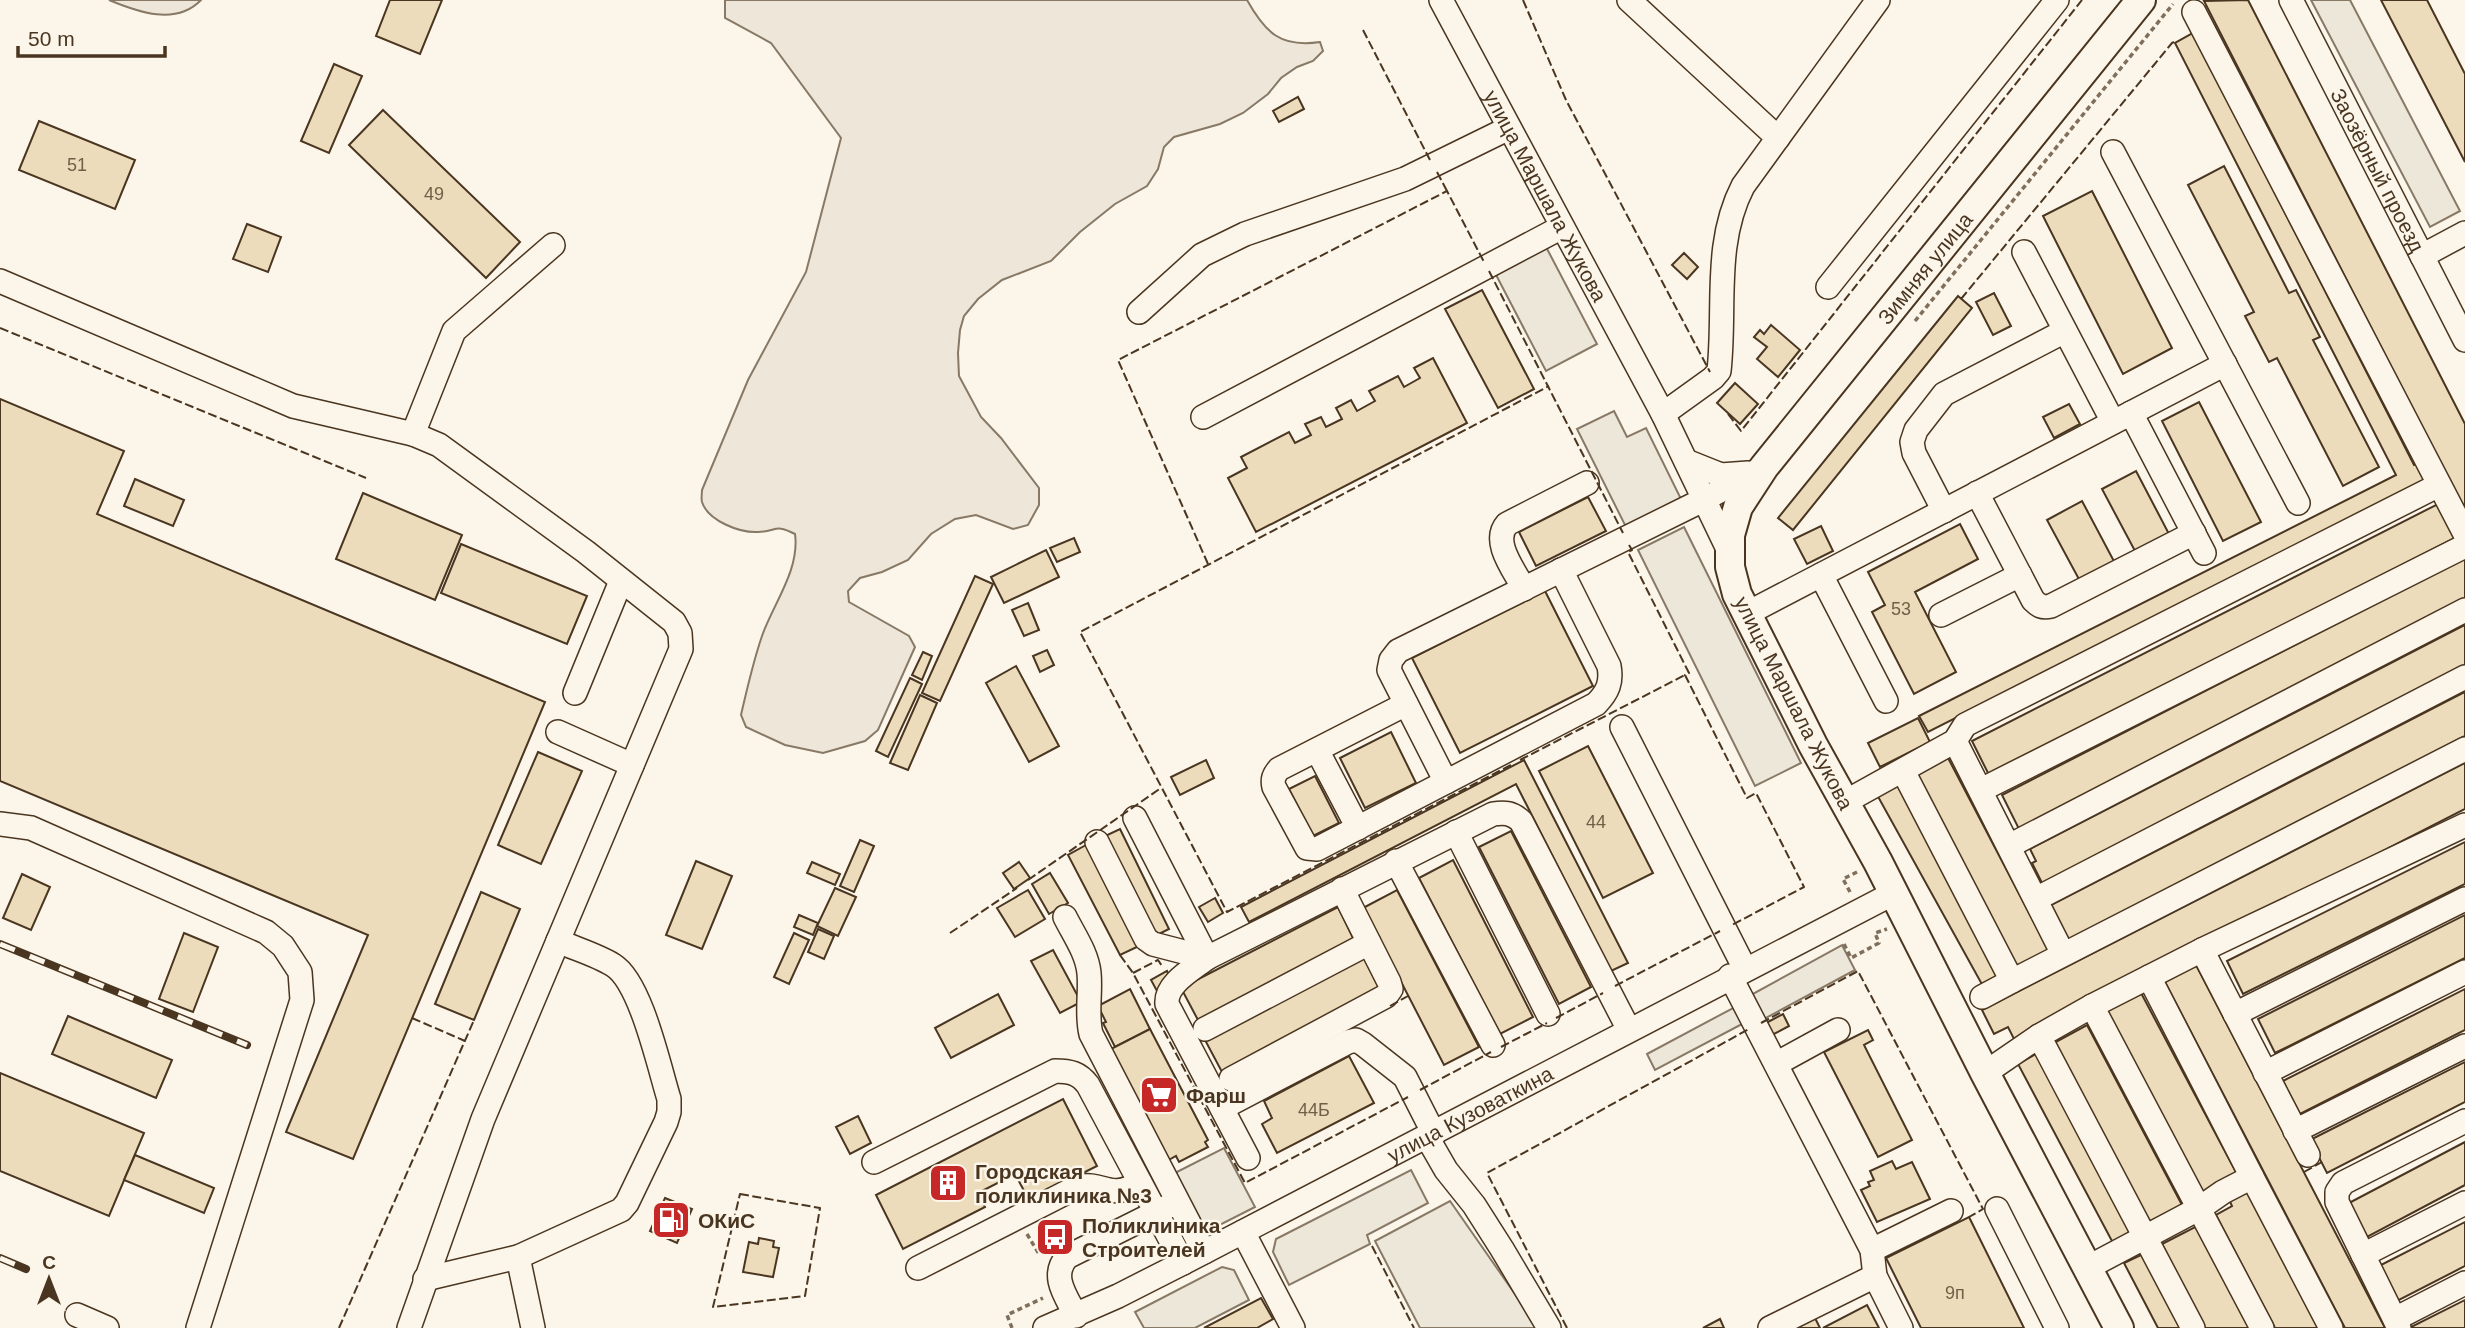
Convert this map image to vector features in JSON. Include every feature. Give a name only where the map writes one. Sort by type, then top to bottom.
[{"type":"main road","name":"Зимняя улица","points":[[1728,549],[1738,507],[1764,467],[2141,0]]},
{"type":"main road","name":"улица Маршала Жукова","points":[[1728,549],[1733,581],[1746,614],[2119,1328]]},
{"type":"street","name":"улица Маршала Жукова","points":[[1441,0],[1663,414],[1728,549]]},
{"type":"street","points":[[1629,0],[1778,138]]},
{"type":"street","points":[[1663,414],[1719,371],[1723,264],[1731,216],[1743,186],[1878,0]]},
{"type":"street","points":[[1828,287],[2057,0]]},
{"type":"street","name":"Заозёрный проезд","points":[[2291,0],[2465,340]]},
{"type":"street","points":[[2185,6],[2465,534]]},
{"type":"street","points":[[1139,312],[1202,256],[1221,244],[1245,233],[1405,179],[1509,128]]},
{"type":"street","points":[[2113,152],[2298,503]]},
{"type":"street","points":[[1203,417],[1562,227]]},
{"type":"street","points":[[2422,257],[2465,233]]},
{"type":"street","points":[[413,434],[454,331],[553,245]]},
{"type":"street","points":[[1978,493],[2038,606],[2052,606],[2199,543],[2066,331],[2024,252]]},
{"type":"street","points":[[0,281],[293,406],[413,434],[439,445],[621,580],[674,622],[680,633],[681,649],[483,1119],[410,1328]]},
{"type":"street","points":[[1944,511],[1914,453],[1912,442],[1916,430],[1944,394],[2066,331]]},
{"type":"street","points":[[1746,614],[2225,364]]},
{"type":"street","points":[[1686,461],[1721,475],[1735,476],[1764,467]]},
{"type":"street","points":[[1446,782],[1389,670],[1391,660],[1398,651],[1764,467]]},
{"type":"street","points":[[1524,589],[1501,544],[1502,530],[1507,524],[1587,484]]},
{"type":"street","points":[[1845,802],[1955,741],[1965,725],[2440,485]]},
{"type":"street","points":[[1981,790],[2465,546]]},
{"type":"street","points":[[1406,704],[1279,769],[1275,774],[1272,781],[1304,846],[1311,850],[1317,849],[1596,704],[1605,695],[1611,675],[1609,666],[1561,570]]},
{"type":"street","points":[[1821,575],[1886,701]]},
{"type":"street","points":[[1941,615],[2020,575]]},
{"type":"street","points":[[575,693],[621,580]]},
{"type":"street","points":[[2009,846],[2465,610]]},
{"type":"street","points":[[2036,899],[2465,677]]},
{"type":"street","points":[[1622,727],[1737,973],[1776,1064],[1872,1250],[1875,1276],[1901,1328]]},
{"type":"street","points":[[558,732],[632,765]]},
{"type":"street","points":[[1955,741],[2063,954]]},
{"type":"street","points":[[1982,997],[2465,749]]},
{"type":"street","points":[[1317,750],[1358,828]]},
{"type":"street","points":[[1903,771],[2012,981]]},
{"type":"street","points":[[1248,1158],[1167,1004],[1168,992],[1207,958],[1493,814],[1505,812],[1521,821],[1629,1030]]},
{"type":"street","points":[[1135,818],[1207,958]]},
{"type":"street","points":[[0,824],[31,828],[266,932],[283,946],[300,972],[302,1000],[198,1328]]},
{"type":"street","points":[[1985,1073],[2039,1036],[2092,1006],[2202,950],[2465,825]]},
{"type":"street","points":[[1456,832],[1548,1014]]},
{"type":"street","points":[[1097,842],[1146,939],[1164,947],[1207,958]]},
{"type":"street","points":[[1396,861],[1493,1045]]},
{"type":"street","points":[[1231,1079],[1386,996],[1391,989],[1342,889]]},
{"type":"street","name":"улица Кузоваткина","points":[[1045,1328],[1183,1263],[1894,893]]},
{"type":"street","points":[[2235,1014],[2465,899]]},
{"type":"street","points":[[1065,917],[1086,958],[1089,974],[1087,1021],[1091,1034],[1204,1252]]},
{"type":"street","points":[[425,1279],[518,1257],[621,1210],[633,1192],[669,1112],[669,1099],[638,999],[626,976],[614,965],[558,941]]},
{"type":"street","points":[[1205,1029],[1369,943]]},
{"type":"street","points":[[1164,947],[1181,978]]},
{"type":"street","points":[[2202,950],[2308,1156]]},
{"type":"street","points":[[2265,1073],[2465,972]]},
{"type":"street","points":[[2149,977],[2331,1328]]},
{"type":"street","points":[[2092,1006],[2262,1328]]},
{"type":"street","points":[[1776,1064],[1838,1030]]},
{"type":"street","points":[[2039,1036],[2193,1328]]},
{"type":"street","points":[[1222,1108],[1348,1042],[1356,1040],[1363,1044],[1405,1077],[1446,1170],[1474,1205],[1503,1249],[1549,1328]]},
{"type":"street","points":[[2295,1131],[2465,1046]]},
{"type":"street","points":[[874,1162],[1055,1070],[1067,1070],[1081,1076],[1088,1085],[1183,1263]]},
{"type":"street","points":[[2465,1121],[2343,1183],[2337,1192],[2337,1202],[2397,1324],[2465,1283]]},
{"type":"street","points":[[2087,1268],[2252,1177]]},
{"type":"street","points":[[918,1268],[1077,1187],[1087,1185],[1118,1192],[1140,1183]]},
{"type":"street","points":[[1076,1315],[1059,1282],[1060,1264],[1067,1257],[1177,1202]]},
{"type":"street","points":[[2363,1255],[2465,1203]]},
{"type":"street","points":[[1997,1209],[2057,1328]]},
{"type":"street","points":[[1872,1250],[1951,1211]]},
{"type":"street","points":[[1243,1232],[1293,1328]]},
{"type":"street","points":[[518,1257],[533,1328]]},
{"type":"street","points":[[1770,1328],[1875,1276]]},
{"type":"street","points":[[77,1315],[107,1328]]},
{"type":"path","points":[[1909,329],[2185,6]]},
{"type":"path","points":[[1879,943],[1875,933],[1886,928]]},
{"type":"path","points":[[1038,1254],[1042,1263]]},
{"type":"path","points":[[1012,1328],[1007,1315],[1046,1296]]},
{"type":"shaded area","points":[[109,0],[201,0],[191,8],[169,15],[132,9]]},
{"type":"shaded area","points":[[725,0],[1247,0],[1260,21],[1275,35],[1294,42],[1320,42],[1323,51],[1313,61],[1297,67],[1281,78],[1268,94],[1243,113],[1220,124],[1174,137],[1164,147],[1158,169],[1147,186],[1115,204],[1080,232],[1051,261],[1002,280],[978,299],[964,316],[958,353],[959,376],[981,417],[1001,438],[1039,488],[1039,505],[1028,525],[1013,529],[976,515],[955,519],[931,534],[908,560],[882,572],[860,578],[848,591],[849,602],[909,636],[915,647],[878,730],[865,741],[823,753],[785,745],[746,727],[741,715],[762,636],[794,561],[795,534],[779,529],[751,532],[734,528],[705,509],[702,490],[748,380],[806,272],[841,138],[771,43],[725,18]]},
{"type":"shaded area","points":[[2311,0],[2350,0],[2460,211],[2430,227]]},
{"type":"shaded area","points":[[1545,245],[1597,344],[1546,371],[1494,271]]},
{"type":"shaded area","points":[[1614,411],[1627,437],[1646,428],[1681,499],[1626,527],[1577,429]]},
{"type":"shaded area","points":[[1684,527],[1801,763],[1755,786],[1638,550]]},
{"type":"shaded area","points":[[1842,945],[1855,970],[1764,1019],[1751,995]]},
{"type":"shaded area","points":[[1735,1007],[1744,1023],[1655,1070],[1647,1054]]},
{"type":"shaded area","points":[[1224,1148],[1255,1207],[1198,1236],[1167,1177]]},
{"type":"shaded area","points":[[1411,1170],[1428,1203],[1367,1235],[1370,1244],[1289,1285],[1273,1252],[1276,1239]]},
{"type":"shaded area","points":[[1450,1201],[1536,1328],[1420,1328],[1375,1241]]},
{"type":"shaded area","points":[[1222,1267],[1234,1270],[1249,1300],[1195,1328],[1144,1328],[1135,1312]]},
{"type":"building","points":[[390,0],[442,0],[420,54],[376,36]]},
{"type":"building","points":[[2248,0],[2465,424],[2465,511],[2204,1]]},
{"type":"building","points":[[2381,0],[2427,0],[2465,74],[2465,162]]},
{"type":"building","points":[[2193,33],[2414,465],[2418,463],[2426,480],[1928,732],[1919,716],[2396,475],[2175,43]]},
{"type":"building","points":[[334,64],[362,76],[329,153],[301,141]]},
{"type":"building","points":[[1298,97],[1304,109],[1279,122],[1273,111]]},
{"type":"building","points":[[383,110],[520,242],[486,278],[349,145]]},
{"type":"building","points":[[39,121],[135,160],[115,209],[19,170]]},
{"type":"building","points":[[2224,166],[2289,293],[2296,290],[2320,337],[2313,340],[2379,467],[2343,486],[2277,358],[2269,362],[2245,316],[2254,312],[2188,185]]},
{"type":"building","points":[[2092,191],[2172,348],[2123,374],[2043,216]]},
{"type":"building","points":[[247,224],[281,237],[268,272],[233,259]]},
{"type":"building","points":[[1684,253],[1698,267],[1687,279],[1672,265]]},
{"type":"building","points":[[1482,290],[1534,389],[1498,408],[1445,309]]},
{"type":"building","points":[[1994,293],[2011,326],[1993,335],[1976,302]]},
{"type":"building","points":[[1958,296],[1972,308],[1793,530],[1778,518]]},
{"type":"building","points":[[1771,325],[1800,350],[1778,377],[1757,359],[1767,347],[1754,337],[1760,330],[1764,334]]},
{"type":"building","points":[[1433,358],[1467,423],[1256,532],[1228,478],[1247,468],[1241,457],[1289,432],[1295,443],[1311,435],[1305,424],[1321,417],[1326,427],[1342,419],[1336,408],[1351,400],[1357,411],[1375,401],[1369,391],[1398,376],[1404,387],[1420,378],[1414,368]]},
{"type":"building","points":[[1735,383],[1758,404],[1740,424],[1717,403]]},
{"type":"building","points":[[0,399],[124,451],[97,514],[545,702],[353,1159],[286,1132],[368,935],[0,781]]},
{"type":"building","points":[[2199,402],[2261,522],[2223,541],[2162,421]]},
{"type":"building","points":[[2069,404],[2080,424],[2054,438],[2043,417]]},
{"type":"building","points":[[2136,471],[2169,534],[2135,551],[2102,489]]},
{"type":"building","points":[[135,479],[184,500],[173,526],[124,506]]},
{"type":"building","points":[[363,493],[462,535],[435,600],[336,559]]},
{"type":"building","points":[[1588,497],[1606,531],[1536,566],[1519,532]]},
{"type":"building","points":[[2082,501],[2116,565],[2081,583],[2047,520]]},
{"type":"building","points":[[2438,504],[2455,538],[1989,775],[1972,741]]},
{"type":"building","points":[[1960,524],[1978,559],[1915,592],[1956,672],[1914,694],[1872,612],[1885,605],[1868,572]]},
{"type":"building","points":[[1821,526],[1833,551],[1807,564],[1794,539]]},
{"type":"building","points":[[1074,538],[1080,552],[1057,562],[1050,548]]},
{"type":"building","points":[[461,544],[587,596],[567,644],[441,593]]},
{"type":"building","points":[[1046,550],[1059,577],[1004,603],[991,577]]},
{"type":"building","points":[[2465,558],[2465,601],[2019,829],[2002,795]]},
{"type":"building","points":[[975,576],[993,584],[940,701],[922,693]]},
{"type":"building","points":[[1545,591],[1593,686],[1460,753],[1412,658]]},
{"type":"building","points":[[1028,603],[1039,630],[1024,636],[1012,610]]},
{"type":"building","points":[[2465,625],[2465,667],[2043,885],[2032,863],[2036,861],[2030,849]]},
{"type":"building","points":[[1047,650],[1054,665],[1040,672],[1033,656]]},
{"type":"building","points":[[923,652],[932,656],[922,680],[912,675]]},
{"type":"building","points":[[1016,666],[1059,746],[1029,762],[986,683]]},
{"type":"building","points":[[910,678],[922,684],[888,757],[876,751]]},
{"type":"building","points":[[2465,692],[2465,736],[2065,942],[2051,905]]},
{"type":"building","points":[[920,695],[937,703],[908,770],[890,763]]},
{"type":"building","points":[[1918,718],[1930,742],[1880,767],[1868,743]]},
{"type":"building","points":[[1391,732],[1416,783],[1365,808],[1340,758]]},
{"type":"building","points":[[1588,746],[1653,873],[1603,898],[1539,771]]},
{"type":"building","points":[[538,752],[582,771],[541,864],[498,845]]},
{"type":"building","points":[[1947,756],[2049,951],[2015,969],[1914,774]]},
{"type":"building","points":[[1206,760],[1214,778],[1180,795],[1171,777]]},
{"type":"building","points":[[1524,760],[1628,963],[1611,971],[1516,784],[1249,922],[1241,907]]},
{"type":"building","points":[[2465,763],[2465,809],[2014,1039],[2008,1027],[1994,1034],[1982,1010]]},
{"type":"building","points":[[1315,776],[1339,823],[1313,836],[1289,789]]},
{"type":"building","points":[[1898,782],[2002,979],[1984,988],[1876,793]]},
{"type":"building","points":[[1120,829],[1169,929],[1153,937],[1103,837]]},
{"type":"building","points":[[1511,831],[1591,987],[1559,1004],[1479,847]]},
{"type":"building","points":[[860,840],[874,846],[854,892],[840,886]]},
{"type":"building","points":[[2465,842],[2465,884],[2243,994],[2227,961]]},
{"type":"building","points":[[1086,845],[1139,946],[1120,955],[1068,855]]},
{"type":"building","points":[[1453,860],[1533,1017],[1500,1034],[1419,878]]},
{"type":"building","points":[[696,861],[732,876],[702,949],[666,935]]},
{"type":"building","points":[[812,862],[840,874],[835,885],[807,873]]},
{"type":"building","points":[[1019,862],[1030,878],[1014,889],[1003,873]]},
{"type":"building","points":[[1050,873],[1068,903],[1049,914],[1032,884]]},
{"type":"building","points":[[22,874],[50,887],[31,930],[3,918]]},
{"type":"building","points":[[835,888],[856,897],[838,936],[817,926]]},
{"type":"building","points":[[1028,890],[1045,919],[1015,937],[997,908]]},
{"type":"building","points":[[1397,890],[1479,1047],[1444,1065],[1363,908]]},
{"type":"building","points":[[481,892],[520,909],[474,1020],[435,1004]]},
{"type":"building","points":[[1215,898],[1223,913],[1208,922],[1199,907]]},
{"type":"building","points":[[1338,907],[1354,940],[1198,1020],[1181,988]]},
{"type":"building","points":[[799,915],[818,923],[813,935],[794,927]]},
{"type":"building","points":[[2465,915],[2465,958],[2275,1053],[2258,1019]]},
{"type":"building","points":[[818,929],[834,936],[824,959],[808,952]]},
{"type":"building","points":[[184,933],[218,947],[193,1012],[159,999]]},
{"type":"building","points":[[794,933],[809,940],[789,984],[774,977]]},
{"type":"building","points":[[1053,950],[1081,1002],[1060,1013],[1031,961]]},
{"type":"building","points":[[1364,958],[1380,990],[1222,1072],[1205,1040]]},
{"type":"building","points":[[2196,965],[2385,1328],[2345,1328],[2165,982]]},
{"type":"building","points":[[1167,971],[1173,983],[1157,991],[1151,980]]},
{"type":"building","points":[[1130,989],[1150,1029],[1115,1047],[1098,1006]]},
{"type":"building","points":[[2465,989],[2465,1030],[2300,1114],[2283,1081]]},
{"type":"building","points":[[2140,991],[2238,1176],[2204,1194],[2106,1009]]},
{"type":"building","points":[[998,994],[1014,1025],[951,1058],[935,1028]]},
{"type":"building","points":[[1783,1014],[1789,1026],[1772,1035],[1766,1023]]},
{"type":"building","points":[[68,1016],[172,1060],[156,1098],[52,1054]]},
{"type":"building","points":[[2087,1025],[2182,1205],[2147,1223],[2052,1044]]},
{"type":"building","name":"Фарш","points":[[1150,1029],[1208,1140],[1205,1142],[1208,1147],[1179,1162],[1176,1156],[1167,1161],[1109,1050]]},
{"type":"building","points":[[1868,1030],[1873,1040],[1864,1045],[1912,1140],[1878,1157],[1824,1052]]},
{"type":"building","points":[[2036,1054],[2131,1234],[2113,1243],[2018,1064]]},
{"type":"building","points":[[1349,1056],[1374,1103],[1277,1153],[1262,1124],[1272,1118],[1264,1101]]},
{"type":"building","points":[[2465,1062],[2465,1102],[2327,1173],[2310,1140]]},
{"type":"building","points":[[0,1073],[144,1133],[109,1216],[0,1171]]},
{"type":"building","name":"Городская поликлиника №3","points":[[1063,1099],[1097,1166],[1029,1200],[1015,1174],[978,1193],[985,1207],[903,1249],[876,1195]]},
{"type":"building","points":[[858,1116],[871,1143],[850,1154],[836,1127]]},
{"type":"building","points":[[2465,1142],[2465,1185],[2367,1237],[2349,1203]]},
{"type":"building","points":[[135,1155],[214,1188],[204,1213],[124,1180]]},
{"type":"building","points":[[1892,1161],[1896,1169],[1912,1162],[1930,1199],[1877,1222],[1861,1190],[1870,1186],[1868,1182],[1874,1180],[1870,1171]]},
{"type":"building","points":[[2246,1188],[2318,1328],[2275,1328],[2216,1215],[2232,1206],[2228,1197]]},
{"type":"building","name":"ОКиС","points":[[665,1198],[692,1209],[677,1243],[650,1231]]},
{"type":"building","points":[[1969,1217],[2024,1328],[1921,1328],[1886,1258]]},
{"type":"building","points":[[2465,1222],[2465,1266],[2397,1301],[2379,1266]]},
{"type":"building","points":[[2197,1226],[2250,1328],[2205,1328],[2162,1244]]},
{"type":"building","points":[[1063,1228],[1066,1236],[1047,1245],[1044,1238]]},
{"type":"building","points":[[759,1238],[774,1241],[773,1247],[779,1248],[773,1277],[743,1272],[749,1242],[758,1244]]},
{"type":"building","points":[[2143,1254],[2181,1328],[2158,1328],[2124,1263]]},
{"type":"building","points":[[1261,1298],[1273,1319],[1257,1328],[1204,1328]]},
{"type":"building","points":[[2465,1300],[2465,1328],[2411,1327]]},
{"type":"building","points":[[1867,1305],[1879,1328],[1823,1328]]},
{"type":"building","points":[[1815,1318],[1820,1328],[1796,1328]]},
{"type":"building","points":[[1720,1319],[1724,1328],[1703,1328]]},
{"type":"railway","points":[[0,944],[247,1045]]},
{"type":"railway","points":[[0,1258],[26,1269]]},
{"type":"fence","points":[[1523,0],[1566,100],[1710,372]]},
{"type":"fence","points":[[1728,414],[1741,431],[2082,0]]},
{"type":"fence","points":[[1363,30],[1430,160]]},
{"type":"fence","points":[[1961,299],[2176,41]]},
{"type":"fence","points":[[1437,172],[1447,191]]},
{"type":"fence","points":[[1208,564],[1118,360],[1447,191],[1484,262]]},
{"type":"fence","points":[[1489,271],[1623,533]]},
{"type":"fence","points":[[0,328],[366,478]]},
{"type":"fence","points":[[1511,765],[1227,912],[1080,632],[1549,386]]},
{"type":"fence","points":[[1629,545],[1632,550],[1628,552],[1689,673],[1685,675],[1747,798],[1756,793],[1804,887],[1730,926]]},
{"type":"fence","points":[[1520,760],[1685,675]]},
{"type":"fence","points":[[1028,880],[1161,788]]},
{"type":"fence","points":[[950,933],[1017,888]]},
{"type":"fence","points":[[1615,986],[1720,931]]},
{"type":"fence","points":[[1120,955],[1133,973],[1245,1183],[1408,1097]]},
{"type":"fence","points":[[1133,973],[1158,960],[1162,966]]},
{"type":"fence","points":[[1761,1023],[1858,971],[1983,1209],[1969,1217]]},
{"type":"fence","points":[[1556,1018],[1603,993]]},
{"type":"fence","points":[[1390,1006],[1408,996]]},
{"type":"fence","points":[[412,1018],[465,1041]]},
{"type":"fence","points":[[339,1328],[474,1020]]},
{"type":"fence","points":[[1501,1047],[1547,1023]]},
{"type":"fence","points":[[1567,1328],[1487,1173],[1749,1029]]},
{"type":"fence","points":[[1420,1090],[1491,1052]]},
{"type":"fence","points":[[2304,1172],[2322,1162]]},
{"type":"fence","points":[[740,1194],[820,1208],[805,1296],[713,1307],[740,1194]]},
{"type":"fence","points":[[1372,1246],[1414,1328]]},
{"type":"place","name":"Фарш","points":[[1159,1095]]},
{"type":"place","name":"Городская поликлиника №3","points":[[948,1183]]},
{"type":"place","name":"ОКиС","points":[[671,1220]]},
{"type":"place","name":"Поликлиника Строителей","points":[[1055,1237]]}]
